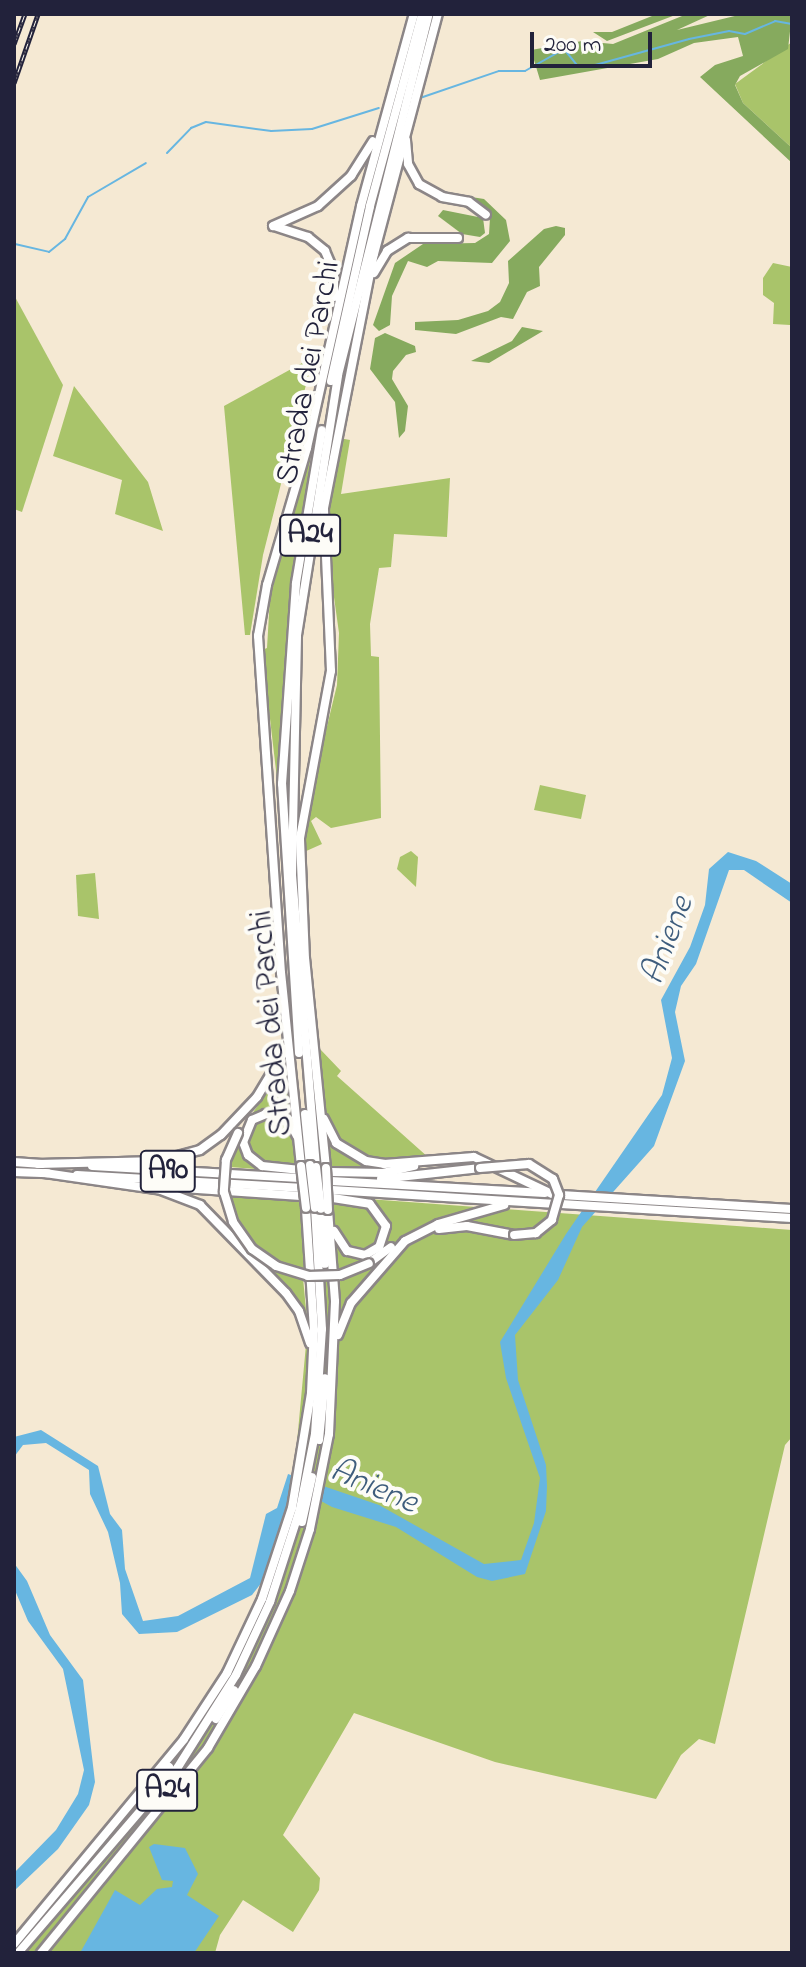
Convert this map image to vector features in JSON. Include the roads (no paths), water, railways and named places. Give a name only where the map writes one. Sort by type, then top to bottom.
[{"type":"highway","points":[[414,14],[371,147],[358,168],[318,206],[273,226],[308,237],[328,256],[335,280],[332,326],[307,448],[259,620],[258,684],[274,839],[296,992],[328,1130],[348,1153],[384,1164],[480,1158],[561,1199]]},
{"type":"highway","name":"Strada dei Parchi","points":[[26,1953],[189,1760],[241,1677],[273,1602],[312,1466],[322,1329],[320,1210],[296,992],[286,697],[296,583],[366,236],[422,14]]},
{"type":"highway","name":"Strada dei Parchi","points":[[374,204],[429,14]]},
{"type":"highway","points":[[374,204],[438,14]]},
{"type":"highway","points":[[423,66],[406,144],[410,169],[427,190],[469,202],[486,215]]},
{"type":"highway","points":[[332,326],[366,236],[374,204],[396,70]]},
{"type":"highway","points":[[364,300],[379,263],[400,241],[423,235],[458,238]]},
{"type":"highway","points":[[292,838],[331,671],[324,508],[364,300],[366,236]]},
{"type":"highway","points":[[284,1002],[296,992]]},
{"type":"highway","points":[[284,1002],[286,1049],[274,1081],[238,1133],[226,1160],[224,1192],[233,1222],[256,1252],[278,1268],[312,1277],[340,1275],[369,1263],[432,1221],[520,1201]]},
{"type":"highway","points":[[284,1002],[300,1149]]},
{"type":"highway","points":[[38,1164],[158,1161],[200,1150],[228,1129],[260,1093],[286,1049]]},
{"type":"highway","points":[[317,1083],[315,1178],[334,1381]]},
{"type":"highway","points":[[315,1178],[291,1123],[278,1114],[256,1117],[245,1131],[245,1149],[252,1160],[267,1168],[315,1178],[375,1206],[385,1221],[385,1237],[370,1253],[351,1253],[336,1240],[320,1210]]},
{"type":"highway","points":[[139,1187],[383,1173],[437,1159]]},
{"type":"highway","name":"A90","points":[[14,1162],[315,1178],[792,1218]]},
{"type":"highway","points":[[368,1183],[529,1164],[553,1179],[559,1195],[552,1220],[536,1233],[514,1235],[467,1226],[437,1229],[407,1243],[377,1271]]},
{"type":"highway","name":"A90","points":[[14,1172],[315,1178],[520,1201],[561,1199]]},
{"type":"highway","points":[[45,1173],[139,1187],[193,1201],[229,1232],[294,1303],[313,1356]]},
{"type":"highway","name":"A90","points":[[624,1204],[792,1209]]},
{"type":"highway","points":[[39,1953],[208,1748],[249,1681],[273,1602],[283,1541],[312,1466],[334,1381],[343,1316],[377,1271],[416,1234],[504,1205]]},
{"type":"highway","points":[[312,1466],[313,1356],[320,1210]]},
{"type":"highway","points":[[64,1902],[143,1805],[273,1602]]},
{"type":"highway","name":"Strada dei Parchi","points":[[18,1953],[64,1902],[196,1741],[236,1675],[273,1602]]},
{"type":"highway","points":[[14,1944],[203,1712]]},
{"type":"water","points":[[728,852],[756,861],[792,884],[792,903],[744,870],[729,870],[696,964],[681,986],[675,1012],[685,1061],[654,1146],[582,1227],[558,1280],[515,1335],[518,1380],[546,1465],[547,1486],[546,1511],[525,1574],[492,1581],[477,1577],[396,1527],[332,1507],[297,1488],[265,1578],[252,1595],[177,1632],[139,1634],[122,1614],[120,1583],[108,1532],[90,1494],[89,1470],[46,1443],[23,1445],[14,1457],[14,1437],[41,1430],[98,1466],[110,1514],[122,1530],[125,1569],[143,1621],[178,1616],[250,1578],[266,1514],[277,1508],[288,1474],[379,1505],[484,1564],[521,1560],[534,1523],[540,1478],[506,1378],[500,1342],[566,1234],[662,1095],[672,1058],[661,1000],[690,947],[705,905],[709,869]]},
{"type":"water","points":[[14,1563],[27,1581],[50,1635],[83,1680],[95,1782],[89,1805],[58,1849],[14,1891],[14,1873],[56,1830],[78,1794],[84,1770],[63,1669],[28,1621],[14,1588]]},
{"type":"water","points":[[154,1844],[185,1848],[198,1874],[187,1895],[219,1916],[194,1953],[80,1953],[115,1890],[140,1905],[157,1889],[172,1887],[173,1881],[162,1880],[149,1847]]},
{"type":"waterway","points":[[420,98],[499,71],[525,71],[564,49],[577,65],[588,67],[689,39],[729,31],[745,34],[775,21],[792,24]]},
{"type":"waterway","points":[[167,153],[191,128],[206,122],[271,131],[312,129],[379,108]]},
{"type":"waterway","points":[[15,244],[49,252],[65,239],[88,197],[146,163]]},
{"type":"railway","points":[[14,44],[25,14]]},
{"type":"railway","points":[[14,83],[38,14]]},
{"type":"water label","name":"Aniene","points":[[669,941]]},
{"type":"water label","name":"Aniene","points":[[373,1488]]}]
